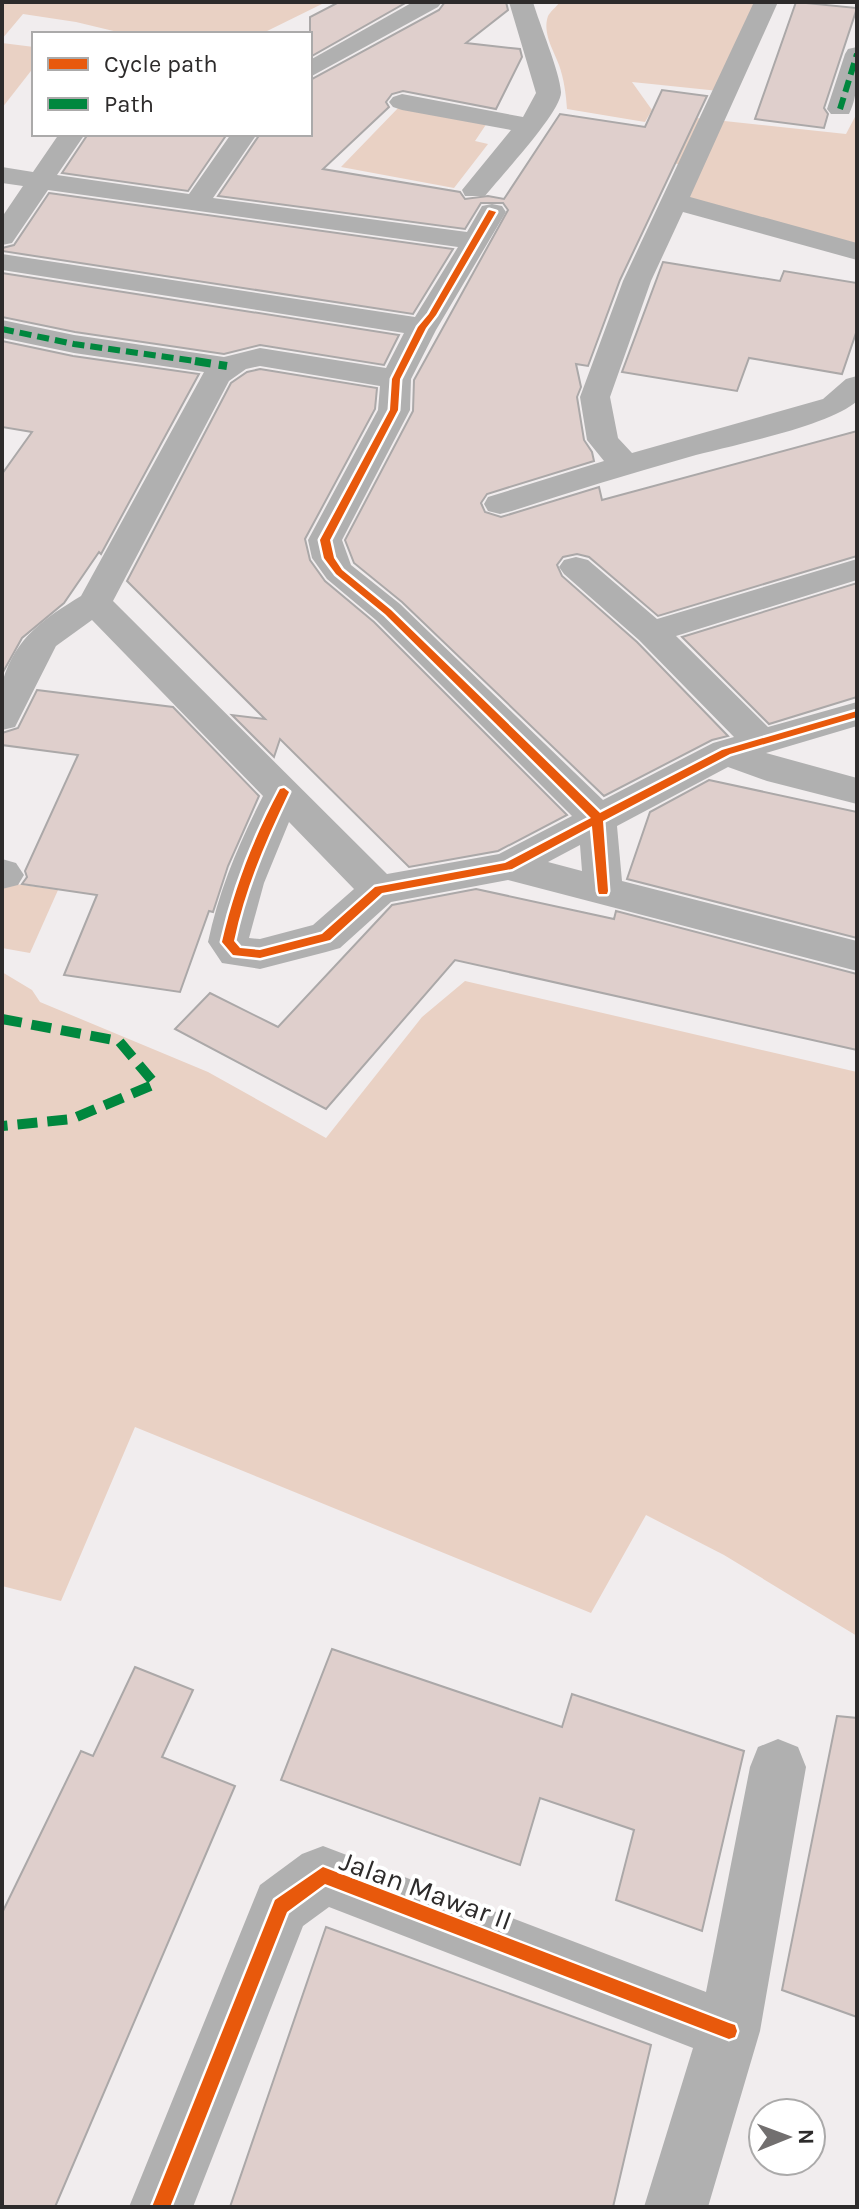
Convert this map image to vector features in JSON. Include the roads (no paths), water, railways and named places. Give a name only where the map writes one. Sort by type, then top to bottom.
[{"type":"street","points":[[312,67],[430,2]]},
{"type":"street","points":[[521,2],[549,93],[543,109],[484,201],[475,241],[422,327],[396,379],[394,410],[325,540],[329,558],[339,572],[388,612],[597,817],[603,891]]},
{"type":"street","points":[[625,465],[603,440],[595,397],[637,281],[766,2]]},
{"type":"street","points":[[840,109],[857,54]]},
{"type":"street","points":[[402,102],[530,126]]},
{"type":"street","points":[[2,237],[71,136]]},
{"type":"street","points":[[197,202],[243,136]]},
{"type":"street","points":[[2,175],[475,241]]},
{"type":"street","points":[[675,201],[857,252]]},
{"type":"street","points":[[2,262],[422,327]]},
{"type":"street","points":[[2,329],[74,344],[227,366]]},
{"type":"street","points":[[2,718],[41,640],[95,603],[216,377],[227,366],[240,359],[260,357],[396,379]]},
{"type":"street","points":[[500,504],[834,406],[857,385]]},
{"type":"street","points":[[576,567],[651,632],[742,746],[780,772],[857,791]]},
{"type":"street","points":[[651,632],[857,569]]},
{"type":"street","points":[[95,603],[379,890]]},
{"type":"street","points":[[284,792],[259,841],[233,912],[228,942],[237,952],[260,954],[326,937],[379,890],[508,866],[597,817],[742,746],[857,714]]},
{"type":"street","points":[[508,866],[857,956]]},
{"type":"street","points":[[676,2207],[729,2031],[778,1767]]},
{"type":"street","name":"Jalan Mawar II","points":[[161,2207],[281,1906],[323,1875],[729,2031]]}]
